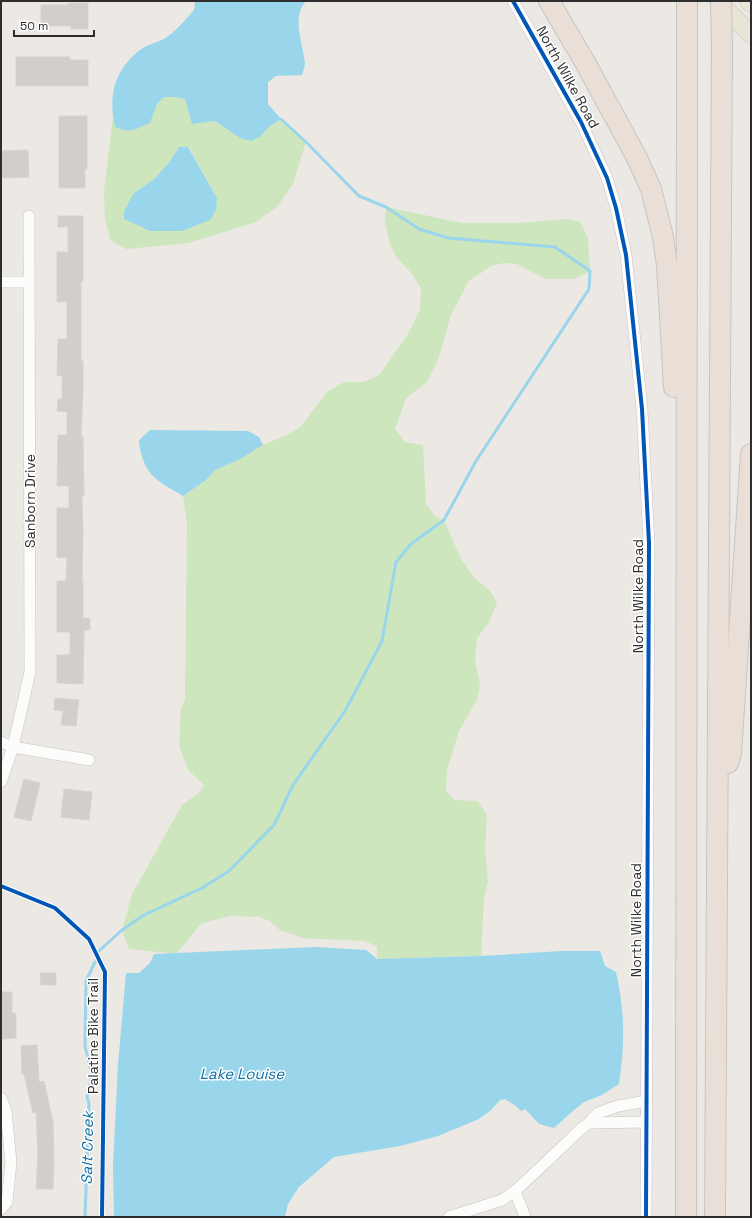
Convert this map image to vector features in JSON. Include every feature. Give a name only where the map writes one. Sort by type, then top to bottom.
[{"type":"highway","points":[[549,1],[586,64],[637,158],[651,189],[663,238],[667,265],[686,611]]},
{"type":"highway","points":[[715,1217],[722,45],[721,1]]},
{"type":"highway","points":[[686,4],[686,1217]]},
{"type":"highway","points":[[717,802],[731,753],[751,454]]},
{"type":"main road","points":[[718,1],[751,35]]},
{"type":"main road","points":[[748,1],[751,4]]},
{"type":"street","name":"North Wilke Road","points":[[513,1],[581,122],[607,178],[616,208],[626,255],[642,409],[649,543],[646,1217]]},
{"type":"street","name":"Sanborn Drive","points":[[1,782],[13,747],[30,672],[30,216]]},
{"type":"street","points":[[1,282],[29,282]]},
{"type":"street","points":[[1,742],[13,747],[89,760]]},
{"type":"street","points":[[1,1098],[6,1111],[10,1162],[7,1202],[1,1209]]},
{"type":"street","points":[[449,1217],[502,1200],[515,1191],[598,1113],[618,1106],[647,1101]]},
{"type":"street","points":[[589,1123],[647,1122]]},
{"type":"street","points":[[515,1191],[525,1217]]},
{"type":"green space","points":[[164,97],[185,99],[192,123],[215,121],[240,138],[261,136],[269,127],[281,119],[306,142],[293,184],[277,207],[256,222],[189,243],[126,249],[110,240],[105,219],[104,191],[113,116],[116,127],[150,123],[157,104]],"holes":[[[179,147],[189,147],[217,198],[134,193],[153,180],[168,164]]]},
{"type":"green space","points":[[386,207],[462,223],[519,223],[567,219],[580,222],[588,238],[590,271],[574,279],[545,279],[517,264],[504,263],[491,266],[468,282],[451,315],[438,360],[427,382],[406,398],[395,429],[405,442],[423,445],[426,503],[435,516],[444,520],[461,559],[474,577],[491,592],[497,602],[490,621],[477,638],[475,660],[480,685],[477,700],[459,731],[447,770],[446,791],[454,800],[478,801],[487,815],[485,849],[488,882],[484,899],[481,956],[377,959],[377,946],[364,941],[302,938],[280,930],[269,921],[260,917],[229,916],[201,924],[176,954],[129,949],[122,930],[132,894],[182,805],[199,793],[204,785],[188,770],[179,746],[181,710],[185,699],[187,523],[183,496],[206,480],[215,470],[240,459],[263,445],[291,433],[301,426],[327,392],[344,382],[364,382],[379,375],[408,334],[420,310],[421,288],[412,274],[395,255],[390,245],[385,222]]},
{"type":"water","points":[[195,1],[306,1],[299,15],[299,31],[305,63],[302,75],[276,76],[268,82],[268,104],[281,119],[269,127],[261,136],[251,141],[240,138],[215,121],[192,124],[185,99],[176,97],[164,97],[157,104],[150,123],[133,130],[125,130],[115,127],[112,105],[113,95],[115,85],[124,66],[140,50],[164,39],[174,31],[194,10]]},
{"type":"water","points":[[179,147],[188,147],[217,198],[216,210],[210,220],[182,231],[150,231],[124,219],[124,211],[134,193],[153,180],[168,164]]},
{"type":"water","points":[[150,430],[248,431],[259,437],[263,445],[240,459],[215,470],[206,480],[183,496],[157,480],[145,465],[141,455],[139,440]]},
{"type":"water","name":"Lake Louise","points":[[316,947],[366,950],[377,959],[481,956],[562,951],[600,951],[605,966],[616,972],[621,1001],[623,1042],[619,1084],[602,1095],[584,1102],[554,1128],[539,1124],[525,1109],[521,1111],[505,1099],[500,1100],[491,1110],[479,1119],[438,1136],[400,1146],[334,1157],[299,1187],[288,1204],[285,1217],[114,1217],[113,1166],[118,1065],[126,973],[139,973],[150,963],[154,954]]},
{"type":"building","points":[[68,3],[88,3],[88,29],[71,29],[71,26],[41,26],[41,5],[68,5]]},
{"type":"building","points":[[16,57],[70,57],[70,60],[88,60],[88,86],[16,86]]},
{"type":"building","points":[[59,116],[87,116],[87,169],[85,169],[85,188],[59,188]]},
{"type":"building","points":[[28,150],[29,177],[1,178],[1,151]]},
{"type":"building","points":[[58,216],[83,216],[83,281],[81,281],[81,361],[83,361],[83,390],[81,436],[83,436],[84,496],[82,496],[82,581],[83,618],[90,618],[90,630],[84,630],[83,684],[57,683],[57,655],[70,655],[70,632],[57,632],[57,581],[66,581],[67,558],[57,557],[57,508],[69,508],[69,486],[57,486],[58,435],[67,435],[67,412],[57,411],[58,399],[62,399],[62,375],[57,376],[58,339],[67,339],[67,302],[57,302],[57,252],[68,252],[68,227],[58,227]]},
{"type":"building","points":[[55,698],[79,700],[76,726],[61,725],[63,711],[54,710]]},
{"type":"building","points":[[24,779],[40,783],[31,821],[14,817]]},
{"type":"building","points":[[64,789],[92,792],[89,820],[61,817]]},
{"type":"building","points":[[40,973],[56,973],[56,985],[41,985]]},
{"type":"building","points":[[1,992],[12,992],[12,1013],[16,1013],[16,1038],[1,1039]]},
{"type":"building","points":[[37,1045],[39,1082],[44,1081],[53,1122],[53,1189],[36,1189],[38,1153],[36,1112],[33,1113],[24,1074],[22,1074],[21,1046]]},
{"type":"waterway","points":[[99,951],[122,930],[144,915],[202,888],[229,871],[274,825],[293,785],[345,711],[382,641],[396,562],[411,544],[444,520],[476,461],[589,289],[590,271],[555,247],[448,238],[419,229],[386,207],[359,196],[281,119]]},
{"type":"waterway","name":"Salt Creek","points":[[85,1217],[89,1103],[87,1097],[92,1075],[85,1046],[86,981],[95,962]]},
{"type":"cycle path","points":[[513,1],[581,122],[607,178],[616,208],[626,255],[642,409],[649,543],[646,1217]]},
{"type":"cycle path","name":"Palatine Bike Trail","points":[[1,886],[55,908],[89,939],[105,972],[102,1217]]}]
